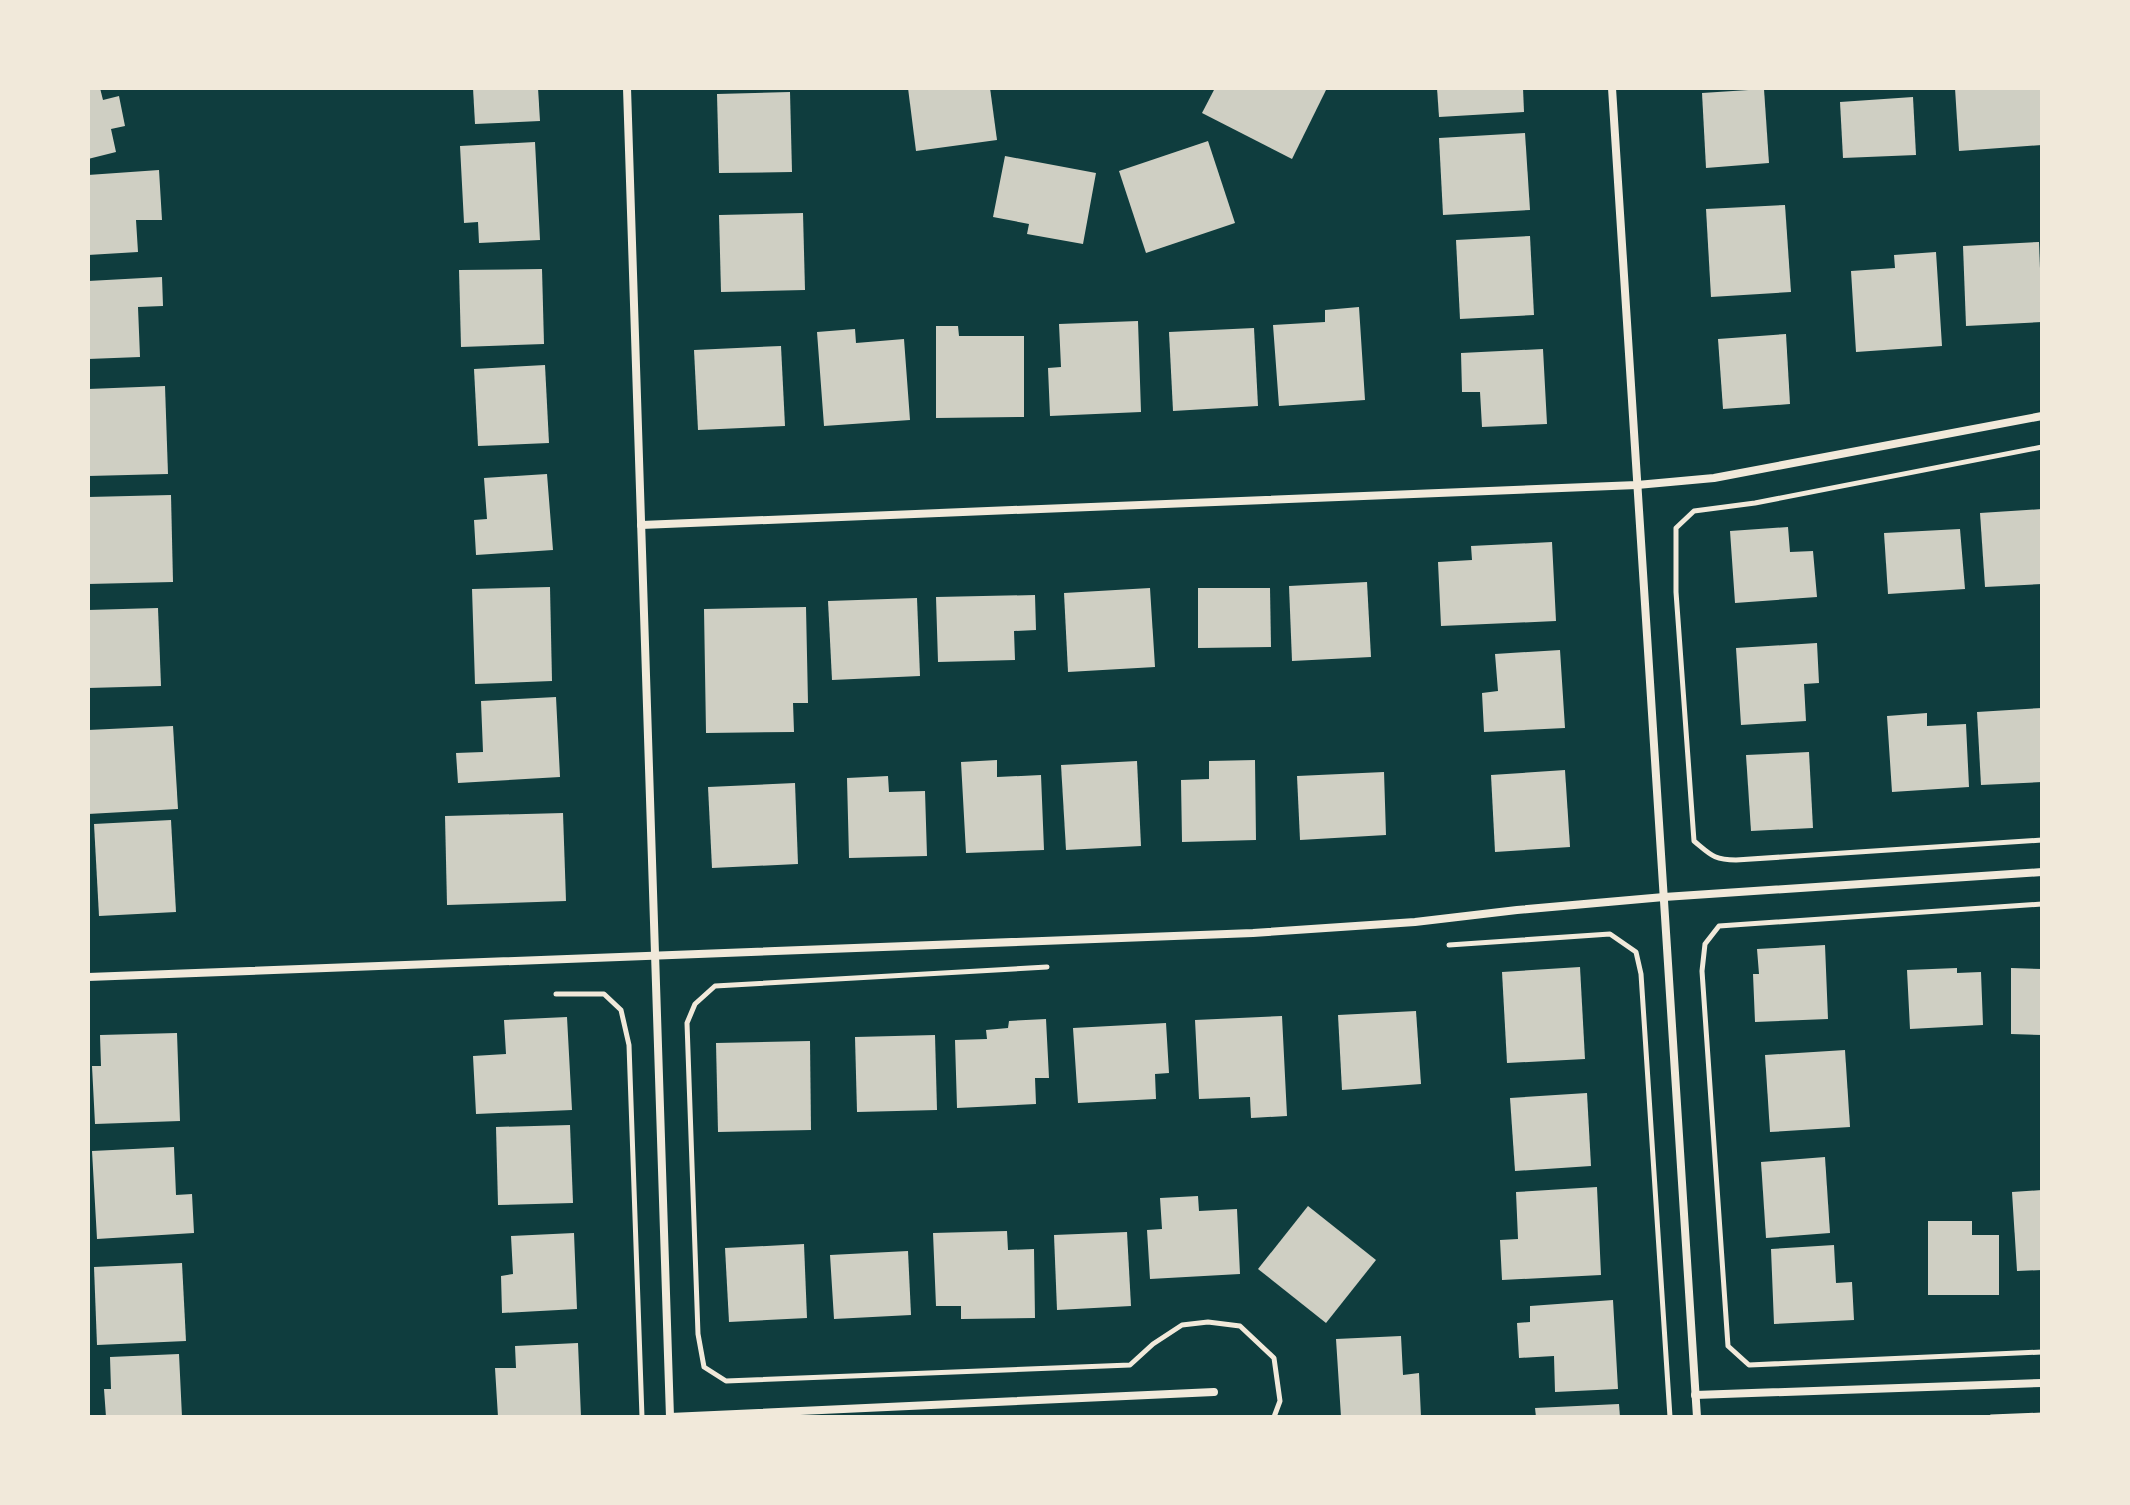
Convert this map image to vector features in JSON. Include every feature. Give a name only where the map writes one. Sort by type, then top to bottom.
[{"type":"street","points":[[627,88],[670,1417],[1214,1392]]},
{"type":"street","points":[[1612,88],[1697,1417]]},
{"type":"street","points":[[641,525],[1637,485],[1714,478],[2042,416]]},
{"type":"street","points":[[88,977],[1253,933],[1415,922],[1664,897],[2042,872]]},
{"type":"street","points":[[1695,1395],[2042,1383]]},
{"type":"path","points":[[2042,447],[1755,503],[1694,511],[1676,528],[1676,592],[1694,841],[1717,860],[1736,860],[2042,840]]},
{"type":"path","points":[[1700,856],[1705,850]]},
{"type":"path","points":[[2042,904],[1719,926],[1705,944],[1703,958],[1703,1006],[1728,1346],[1736,1357],[1749,1365],[2042,1352]]},
{"type":"path","points":[[1705,930],[1712,934]]},
{"type":"path","points":[[1566,938],[1610,934],[1636,952],[1641,974],[1670,1417]]},
{"type":"path","points":[[1625,944],[1631,938]]},
{"type":"path","points":[[804,981],[715,986],[695,1004],[687,1023],[698,1334],[704,1367],[726,1381],[1130,1365],[1153,1344],[1182,1325],[1208,1322],[1240,1326],[1274,1358],[1280,1401],[1274,1417]]},
{"type":"path","points":[[556,994],[604,994],[621,1010],[629,1045],[642,1417]]},
{"type":"path","points":[[1991,1417],[2042,1415]]},
{"type":"building","points":[[88,88],[100,88],[103,100],[119,96],[125,126],[111,129],[116,152],[88,159]]},
{"type":"building","points":[[473,88],[538,88],[540,121],[475,124]]},
{"type":"building","points":[[908,88],[990,88],[997,140],[916,151]]},
{"type":"building","points":[[1215,88],[1327,88],[1292,159],[1202,113]]},
{"type":"building","points":[[1437,88],[1523,88],[1524,112],[1439,117]]},
{"type":"building","points":[[1955,88],[2042,88],[2042,145],[1959,151]]},
{"type":"building","points":[[1764,89],[1769,163],[1706,168],[1702,93]]},
{"type":"building","points":[[790,92],[792,172],[719,173],[717,94]]},
{"type":"building","points":[[1913,97],[1916,155],[1843,158],[1840,102]]},
{"type":"building","points":[[1525,133],[1530,210],[1443,215],[1439,138]]},
{"type":"building","points":[[1208,141],[1235,223],[1146,253],[1119,171]]},
{"type":"building","points":[[535,142],[540,240],[479,243],[478,222],[464,223],[460,146]]},
{"type":"building","points":[[1005,156],[1096,173],[1083,244],[1027,234],[1029,224],[993,217]]},
{"type":"building","points":[[159,170],[162,220],[136,220],[138,252],[88,255],[88,175]]},
{"type":"building","points":[[1785,205],[1791,292],[1711,297],[1706,209]]},
{"type":"building","points":[[803,213],[805,290],[721,292],[719,215]]},
{"type":"building","points":[[1530,236],[1534,315],[1460,319],[1456,240]]},
{"type":"building","points":[[2039,242],[2042,322],[1966,326],[1963,246]]},
{"type":"building","points":[[1936,252],[1942,346],[1856,352],[1851,271],[1895,268],[1894,255]]},
{"type":"building","points":[[542,269],[544,344],[461,347],[459,270]]},
{"type":"building","points":[[162,277],[163,306],[138,307],[140,357],[88,359],[88,281]]},
{"type":"building","points":[[1359,307],[1365,400],[1279,406],[1273,325],[1325,322],[1325,310]]},
{"type":"building","points":[[1138,321],[1141,412],[1050,416],[1048,368],[1061,367],[1059,324]]},
{"type":"building","points":[[936,326],[958,326],[959,336],[1024,336],[1024,417],[936,418]]},
{"type":"building","points":[[1254,328],[1258,406],[1173,411],[1169,332]]},
{"type":"building","points":[[855,329],[856,343],[904,339],[910,420],[824,426],[817,332]]},
{"type":"building","points":[[1786,334],[1790,404],[1723,409],[1718,339]]},
{"type":"building","points":[[781,346],[785,426],[698,430],[694,350]]},
{"type":"building","points":[[1543,349],[1547,424],[1482,427],[1480,392],[1462,392],[1461,353]]},
{"type":"building","points":[[545,365],[549,443],[478,446],[474,369]]},
{"type":"building","points":[[165,386],[168,474],[88,476],[88,389]]},
{"type":"building","points":[[547,474],[553,550],[476,555],[474,520],[487,519],[484,478]]},
{"type":"building","points":[[171,495],[173,582],[88,584],[88,497]]},
{"type":"building","points":[[2042,509],[2042,584],[1985,587],[1980,513]]},
{"type":"building","points":[[1788,527],[1790,552],[1813,551],[1817,597],[1735,603],[1730,531]]},
{"type":"building","points":[[1960,529],[1965,589],[1888,594],[1884,533]]},
{"type":"building","points":[[1552,542],[1556,621],[1441,626],[1438,562],[1472,560],[1471,546]]},
{"type":"building","points":[[1367,582],[1371,657],[1292,661],[1289,586]]},
{"type":"building","points":[[550,587],[552,681],[475,684],[472,589]]},
{"type":"building","points":[[1150,588],[1155,667],[1068,672],[1064,593]]},
{"type":"building","points":[[1198,588],[1270,588],[1271,647],[1198,648]]},
{"type":"building","points":[[1035,595],[1036,630],[1014,631],[1015,660],[938,662],[936,597]]},
{"type":"building","points":[[917,598],[920,676],[832,680],[828,601]]},
{"type":"building","points":[[806,607],[808,703],[793,703],[794,732],[706,733],[704,609]]},
{"type":"building","points":[[158,608],[161,686],[88,688],[88,610]]},
{"type":"building","points":[[1817,643],[1819,683],[1804,684],[1806,721],[1741,725],[1736,648]]},
{"type":"building","points":[[1560,650],[1565,728],[1484,732],[1482,693],[1498,691],[1495,654]]},
{"type":"building","points":[[556,697],[560,777],[458,783],[456,753],[483,752],[481,701]]},
{"type":"building","points":[[2042,708],[2042,782],[1981,785],[1977,712]]},
{"type":"building","points":[[1927,713],[1927,726],[1966,724],[1969,787],[1892,792],[1887,716]]},
{"type":"building","points":[[173,726],[178,809],[88,814],[88,730]]},
{"type":"building","points":[[1809,752],[1813,828],[1751,831],[1746,755]]},
{"type":"building","points":[[997,760],[997,777],[1041,775],[1044,850],[966,853],[961,762]]},
{"type":"building","points":[[1255,760],[1256,840],[1182,842],[1181,780],[1209,779],[1209,761]]},
{"type":"building","points":[[1137,761],[1141,846],[1066,850],[1061,765]]},
{"type":"building","points":[[1565,770],[1570,847],[1495,852],[1491,775]]},
{"type":"building","points":[[1384,772],[1386,835],[1300,840],[1297,776]]},
{"type":"building","points":[[888,776],[889,792],[925,791],[927,856],[849,858],[847,778]]},
{"type":"building","points":[[795,783],[798,864],[712,868],[708,787]]},
{"type":"building","points":[[563,813],[566,901],[447,905],[445,816]]},
{"type":"building","points":[[171,820],[176,912],[99,916],[94,824]]},
{"type":"building","points":[[1825,945],[1828,1019],[1755,1022],[1753,974],[1759,974],[1757,949]]},
{"type":"building","points":[[1580,967],[1585,1059],[1507,1063],[1502,972]]},
{"type":"building","points":[[1957,968],[1957,973],[1981,972],[1983,1025],[1910,1029],[1907,970]]},
{"type":"building","points":[[2011,968],[2042,969],[2042,1035],[2011,1034]]},
{"type":"building","points":[[1416,1011],[1421,1084],[1342,1090],[1338,1015]]},
{"type":"building","points":[[1282,1016],[1287,1116],[1251,1118],[1250,1097],[1199,1099],[1195,1020]]},
{"type":"building","points":[[567,1017],[572,1110],[476,1114],[473,1056],[506,1054],[504,1020]]},
{"type":"building","points":[[1046,1019],[1049,1078],[1035,1078],[1036,1104],[957,1108],[955,1040],[987,1039],[986,1030],[1008,1028],[1009,1021]]},
{"type":"building","points":[[1166,1023],[1169,1073],[1155,1074],[1156,1099],[1078,1103],[1073,1028]]},
{"type":"building","points":[[177,1033],[180,1121],[95,1124],[92,1066],[101,1066],[100,1035]]},
{"type":"building","points":[[935,1035],[937,1110],[857,1112],[855,1037]]},
{"type":"building","points":[[810,1041],[811,1130],[718,1132],[716,1043]]},
{"type":"building","points":[[1845,1050],[1850,1127],[1770,1132],[1765,1055]]},
{"type":"building","points":[[1587,1093],[1591,1166],[1515,1171],[1510,1098]]},
{"type":"building","points":[[570,1125],[573,1203],[498,1205],[496,1127]]},
{"type":"building","points":[[174,1147],[176,1195],[192,1194],[194,1233],[97,1239],[92,1151]]},
{"type":"building","points":[[1825,1157],[1830,1233],[1766,1238],[1761,1162]]},
{"type":"building","points":[[1597,1187],[1601,1275],[1502,1280],[1500,1240],[1518,1239],[1516,1192]]},
{"type":"building","points":[[2042,1190],[2042,1270],[2017,1271],[2012,1192]]},
{"type":"building","points":[[1198,1196],[1199,1211],[1237,1209],[1240,1274],[1150,1279],[1147,1230],[1162,1229],[1160,1198]]},
{"type":"building","points":[[1308,1206],[1376,1260],[1326,1323],[1258,1269]]},
{"type":"building","points":[[1928,1221],[1972,1221],[1972,1235],[1999,1235],[1999,1295],[1928,1295]]},
{"type":"building","points":[[1007,1231],[1008,1250],[1034,1249],[1035,1318],[961,1319],[961,1306],[936,1306],[933,1233]]},
{"type":"building","points":[[1127,1232],[1131,1306],[1057,1310],[1054,1235]]},
{"type":"building","points":[[574,1233],[577,1309],[502,1313],[501,1276],[513,1274],[511,1236]]},
{"type":"building","points":[[804,1244],[807,1318],[729,1322],[725,1248]]},
{"type":"building","points":[[1834,1245],[1836,1283],[1852,1282],[1854,1320],[1774,1324],[1771,1249]]},
{"type":"building","points":[[908,1251],[911,1315],[834,1319],[830,1255]]},
{"type":"building","points":[[182,1263],[186,1341],[97,1345],[94,1267]]},
{"type":"building","points":[[1613,1300],[1618,1389],[1555,1392],[1554,1356],[1519,1358],[1517,1323],[1530,1322],[1530,1306]]},
{"type":"building","points":[[1401,1336],[1403,1375],[1419,1373],[1421,1417],[1341,1417],[1336,1339]]},
{"type":"building","points":[[578,1343],[581,1417],[498,1417],[495,1368],[516,1368],[515,1346]]},
{"type":"building","points":[[179,1354],[182,1417],[106,1417],[104,1389],[111,1389],[110,1357]]},
{"type":"building","points":[[1619,1404],[1620,1417],[1536,1417],[1535,1408]]}]
